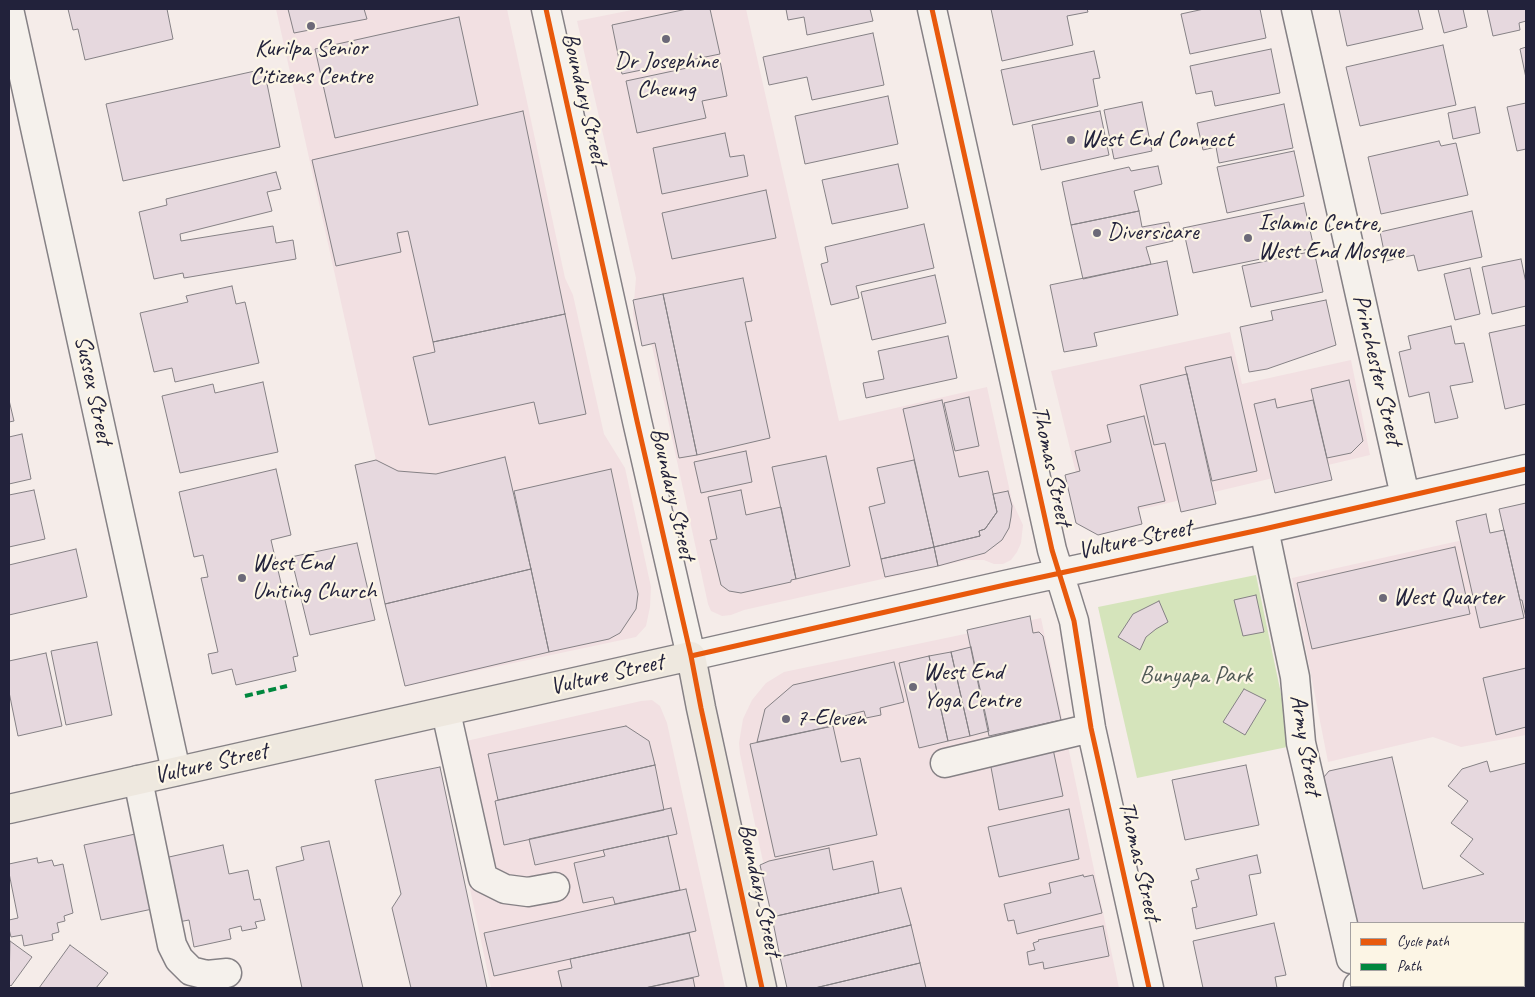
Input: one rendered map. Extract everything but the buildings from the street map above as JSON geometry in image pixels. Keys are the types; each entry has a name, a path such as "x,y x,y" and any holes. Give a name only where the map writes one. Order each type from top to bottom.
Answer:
{"main road":[{"name":"Vulture Street","path":"9,808 691,656"},
{"name":"Boundary Street","path":"691,656 762,988"}],"street":[{"name":"Sussex Street","path":"9,9 176,771"},
{"name":"Boundary Street","path":"546,9 691,656"},
{"name":"Thomas Street","path":"932,9 1052,550 1074,622 1091,728 1149,988"},
{"name":"Princhester Street","path":"1296,9 1405,496"},
{"name":"Vulture Street","path":"691,656 1526,469"},
{"name":"Army Street","path":"1264,529 1295,677 1301,742 1350,955"},
{"path":"446,712 483,878 505,889 528,892 555,887"},
{"path":"945,763 1091,728"},
{"path":"138,780 172,946 178,959 191,971 207,975 227,973"}],"shaded area":[{"path":"276,9 507,9 565,278 573,295 604,434 625,468 651,587 650,607 646,626 636,637 405,686 376,460"},
{"path":"637,9 746,9 839,421 987,387 1012,501 1023,525 1021,543 1011,560 1003,564 994,564 984,560 967,560 744,610 731,615 722,616 711,611 652,346 636,329 633,313 636,278 577,21"},
{"path":"1230,332 1242,384 1351,360 1370,455 1088,522 1051,371"},
{"path":"1526,526 1526,735 1461,747 1433,737 1328,762 1292,578"},
{"path":"1041,618 1119,988 790,988 740,754 739,743 743,719 752,700 766,683 784,672"},
{"path":"652,700 660,706 667,723 725,988 491,988 440,747"}],"green space":[{"name":"Bunyapa Park","path":"1256,575 1292,746 1137,778 1098,607"}],"marked path":[{"path":"245,696 287,686"}],"cycle path":[{"path":"546,9 691,656 762,988"},
{"path":"932,9 1052,550 1074,621 1091,728 1149,988"},
{"path":"691,656 1526,469"}],"place":[{"name":"Kurilpa Senior Citizens Centre","path":"311,26"},
{"name":"Dr Josephine Cheung","path":"666,39"},
{"name":"West End Connect","path":"1071,140"},
{"name":"Diversicare","path":"1097,233"},
{"name":"Islamic Centre, West End Mosque","path":"1248,238"},
{"name":"West End Uniting Church","path":"242,578"},
{"name":"West Quarter","path":"1383,598"},
{"name":"West End Yoga Centre","path":"913,687"},
{"name":"7-Eleven","path":"786,719"}]}
